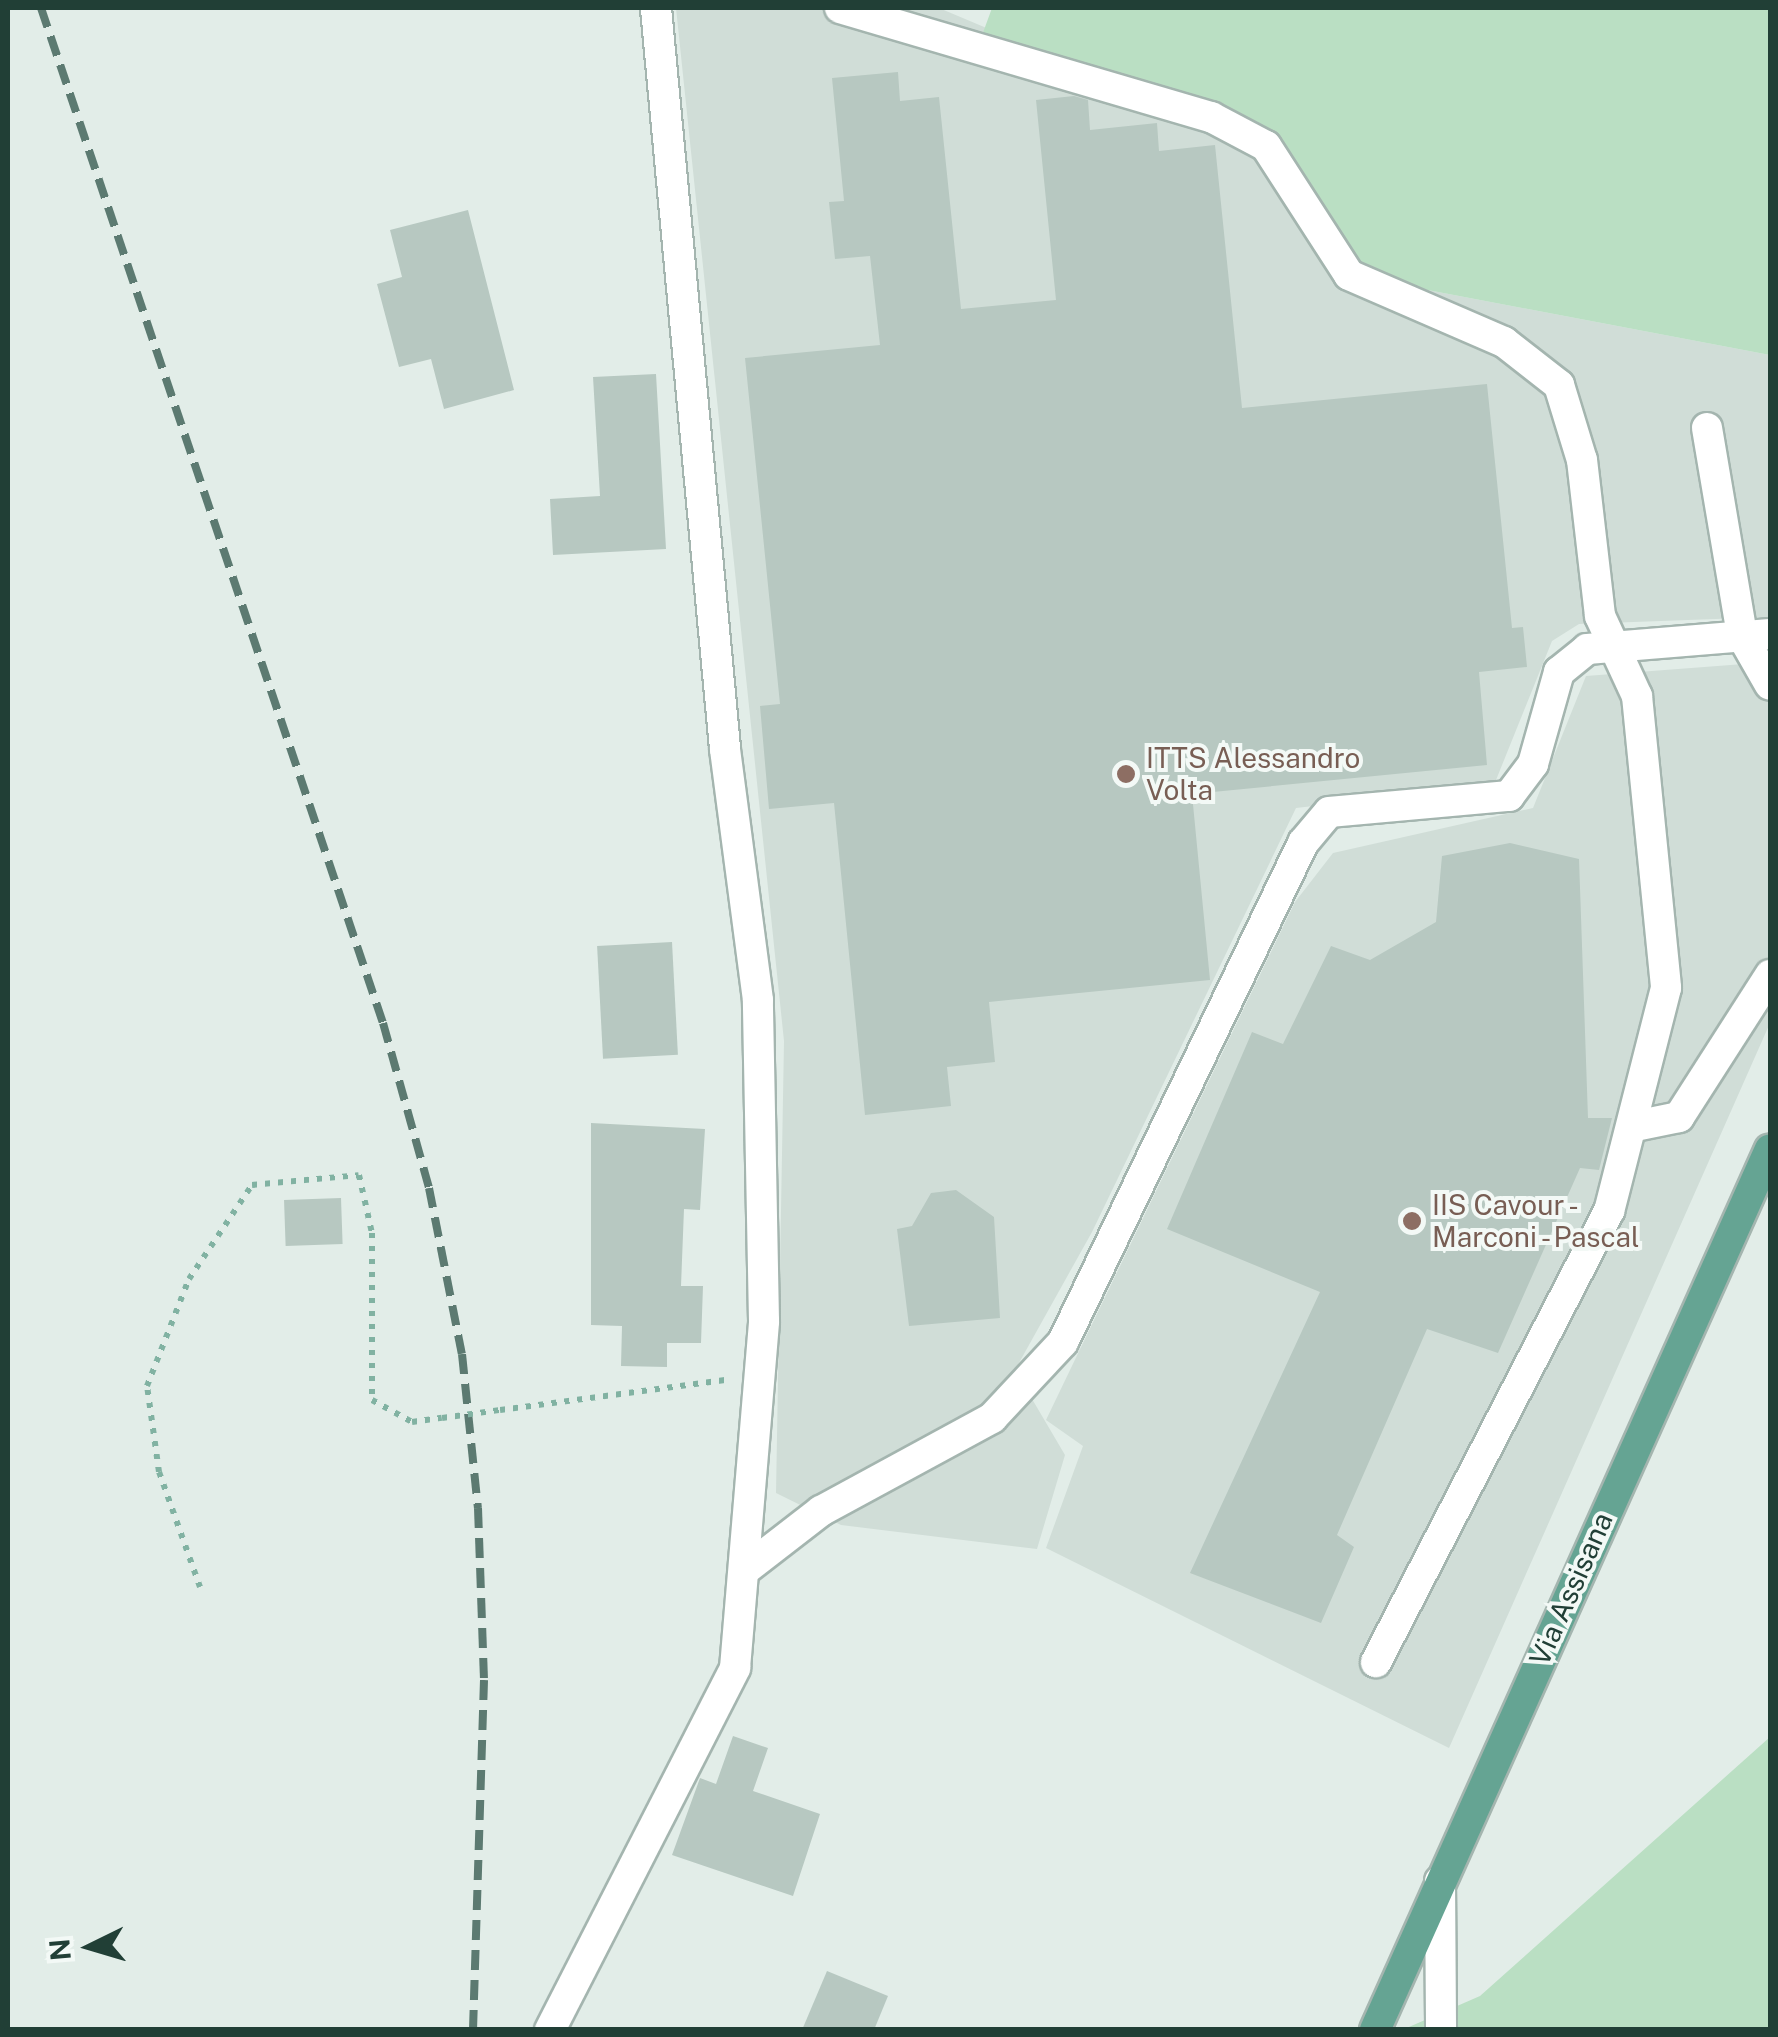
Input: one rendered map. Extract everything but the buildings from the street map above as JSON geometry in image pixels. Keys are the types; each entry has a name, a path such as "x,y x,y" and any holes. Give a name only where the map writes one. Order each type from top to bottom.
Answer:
{"main road":[{"name":"Via Assisana","path":"1374,2030 1770,1149"}],"street":[{"path":"550,2030 734,1668 746,1569 760,1375 758,1000 723,729 656,8"},
{"path":"840,8 1130,91 1252,138 1349,275 1504,342 1559,385 1582,460 1600,616 1619,646 1636,696 1666,988 1635,1126 1609,1211 1376,1662"},
{"path":"1707,428 1770,686"},
{"path":"746,1569 830,1505 992,1418 1063,1342 1303,843 1329,812 1509,796 1532,764 1559,672 1587,649 1756,635"},
{"path":"1635,1126 1678,1118 1770,975"},
{"path":"1440,1878 1441,2030"}],"path":[{"path":"200,1588 160,1472 147,1386 189,1279 252,1185 359,1175 372,1233 372,1400 412,1422 760,1375"}],"shaded area":[{"name":"ITTS Alessandro Volta","path":"676,8 939,8 1266,146 1349,275 1770,355 1770,617 1579,624 1552,641 1494,785 1296,808 1092,1232 1015,1370 1065,1455 1037,1549 841,1525 776,1493 784,1041"},
{"name":"IIS Cavour - Marconi - Pascal","path":"1770,662 1770,1023 1449,1748 1046,1548 1083,1446 1046,1420 1295,902 1333,853 1533,808 1586,676"}],"green space":[{"path":"992,8 1770,8 1770,355 1349,275 1266,146 977,49"},
{"path":"1770,1737 1770,2029 1402,2030 1480,1996"}],"railway":[{"path":"41,8 383,1023 429,1188 462,1354 478,1508 484,1680 473,2030"}],"place":[{"name":"ITTS Alessandro Volta","path":"1126,774"},
{"name":"IIS Cavour - Marconi - Pascal","path":"1412,1221"}]}
